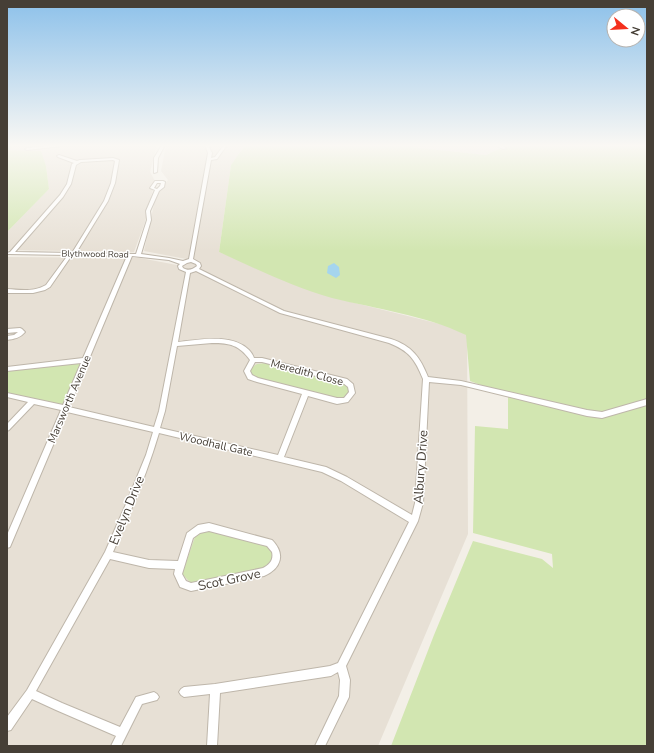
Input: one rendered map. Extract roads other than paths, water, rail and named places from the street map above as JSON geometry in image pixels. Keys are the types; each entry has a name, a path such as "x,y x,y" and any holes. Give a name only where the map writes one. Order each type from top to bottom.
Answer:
{"street":[{"path":"9,253 62,196 70,180"},
{"path":"7,291 37,292 48,286 72,254 106,200 113,180"},
{"path":"191,260 206,180"},
{"path":"138,255 149,220 148,211 157,190"},
{"name":"Blythwood Road","path":"9,253 138,255 169,259 183,263"},
{"name":"Marsworth Avenue","path":"7,544 130,255"},
{"path":"191,260 198,262 199,266 192,270 181,269 180,266 183,263 191,260"},
{"name":"Evelyn Drive","path":"7,726 30,692 108,555 130,504 157,430 192,270"},
{"name":"Albury Drive","path":"192,270 282,312 391,341 406,347 420,361 426,379 419,503 414,521 341,666"},
{"path":"7,330 20,330 22,332 15,337 7,338"},
{"path":"175,344 220,341 234,344 246,350 253,360"},
{"path":"7,369 86,360"},
{"name":"Meredith Close","path":"253,360 262,360 345,381 351,386 352,393 346,400 337,401 250,377 247,371 253,360"},
{"path":"426,379 461,383 587,414 602,415 647,402"},
{"name":"Meredith Close","path":"280,459 306,393"},
{"name":"Woodhall Gate","path":"7,395 323,469 344,479 414,521"},
{"path":"7,428 33,401"},
{"name":"Scot Grove","path":"209,527 269,543 274,547 277,554 276,562 271,569 264,572 191,587 183,584 178,574 180,565 190,536 198,529 209,527"},
{"path":"108,555 149,564 180,565"},
{"path":"184,692 214,689 331,671 341,666 345,680 344,697 320,746"},
{"path":"212,746 214,689"},
{"path":"30,692 59,707 122,733"},
{"path":"116,746 139,700 154,697"}],"water":[{"path":"334,263 339,267 340,275 336,278 327,273 328,266"}]}
